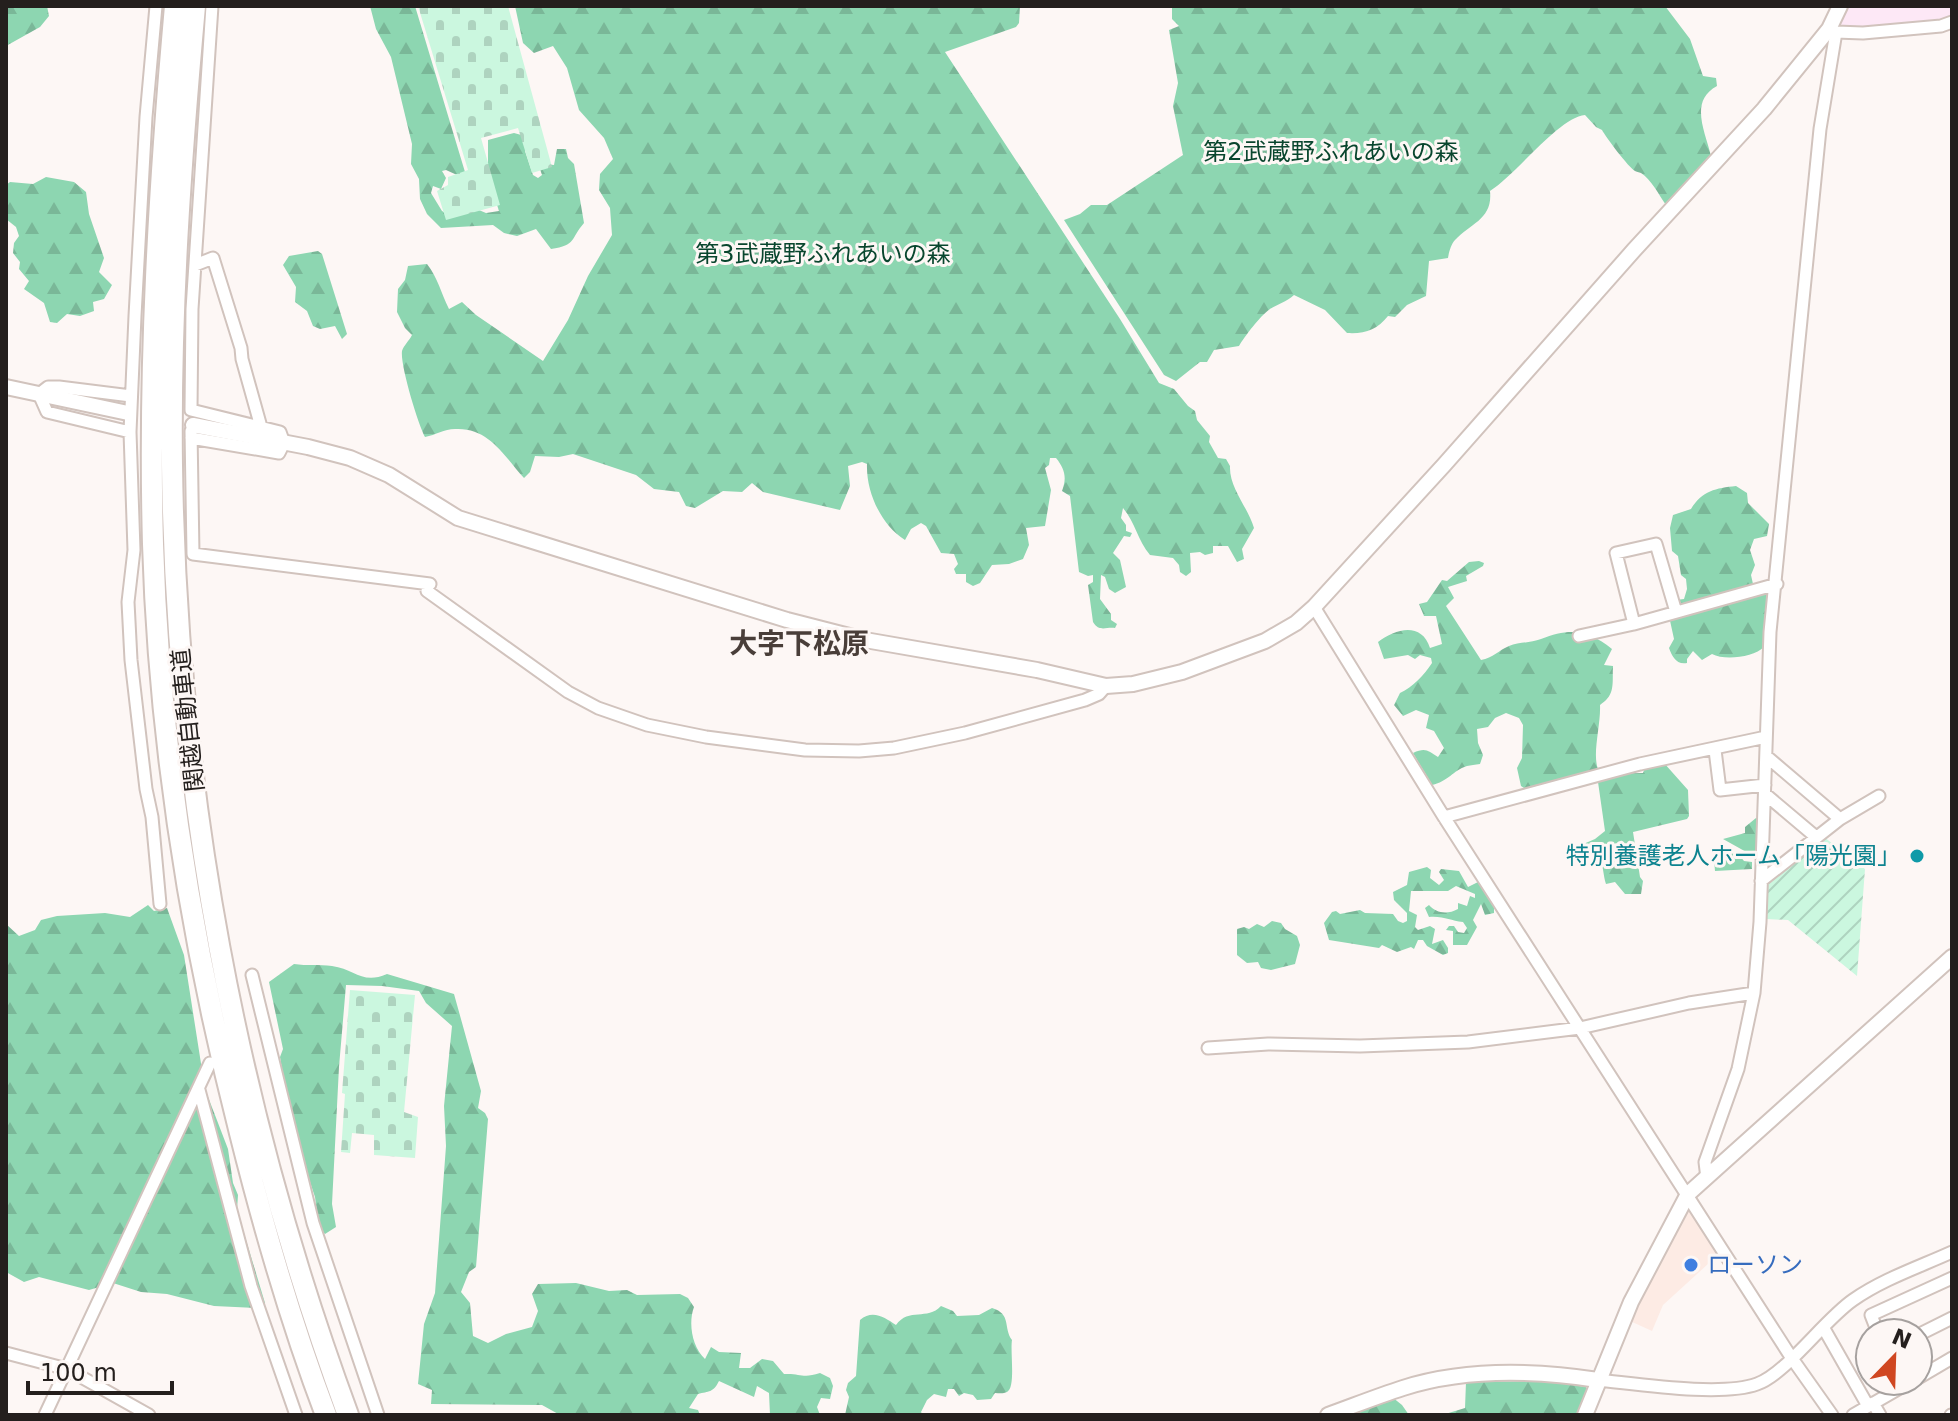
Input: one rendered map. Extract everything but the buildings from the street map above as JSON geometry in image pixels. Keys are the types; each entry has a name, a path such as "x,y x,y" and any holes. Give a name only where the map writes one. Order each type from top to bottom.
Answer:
{"highway":[{"name":"関越自動車道","path":"175,6 160,192 152,353 153,546 167,736 192,915 229,1092 273,1260 326,1415"},
{"name":"関越自動車道","path":"195,6 176,272 172,466 178,627 192,770 220,953 244,1075 306,1299 348,1415"}],"street":[{"path":"156,6 146,117 131,396 134,550 128,602 131,660 160,904"},
{"path":"212,6 195,265 193,554 428,588 568,692 598,708 647,725 769,747 859,751 894,748 965,733 1085,700 1099,694 1106,686"},
{"path":"1707,1178 1705,1162 1733,1083 1754,993 1770,632 1820,129 1833,30 1840,6"},
{"path":"1833,30 1863,33 1941,26 1952,22"},
{"path":"192,425 337,454 377,469 451,514 475,524 787,620 865,640 1037,670 1106,686 1133,684 1182,672 1265,641 1296,623 1314,607 1833,30"},
{"path":"195,265 213,258 261,427"},
{"path":"6,387 128,413"},
{"path":"39,394 48,387 59,387 131,396"},
{"path":"39,394 47,412 130,432"},
{"path":"192,425 261,427 280,432 284,443"},
{"path":"1634,624 1616,553 1656,544 1676,612"},
{"path":"1579,636 1777,584"},
{"path":"1314,607 1444,817 1791,1357 1832,1415"},
{"path":"1444,817 1640,764 1766,737"},
{"path":"1715,750 1720,790 1765,790 1816,837"},
{"path":"1766,756 1840,819"},
{"path":"1761,881 1840,819 1879,796"},
{"path":"1585,1415 1631,1302 1688,1194 1952,957"},
{"path":"252,975 313,1223 378,1415"},
{"path":"1208,1048 1268,1044 1360,1046 1452,1042 1580,1028 1689,1003 1754,993"},
{"path":"45,1415 210,1063"},
{"path":"199,1090 251,1286 296,1415"},
{"path":"1328,1415 1405,1387 1465,1375 1528,1373 1669,1387 1744,1387 1764,1381 1853,1300 1952,1252"},
{"path":"1872,1317 1952,1278"},
{"path":"1934,1327 1952,1318"},
{"path":"1823,1327 1880,1415"},
{"path":"6,1353 67,1369 149,1415"},
{"path":"1934,1369 1952,1358"},
{"path":"1853,1415 1885,1397"}],"shaded area":[{"path":"1846,6 1952,6 1952,15 1940,19 1847,28 1839,26"},
{"path":"1690,1207 1720,1253 1663,1305 1652,1331 1630,1321"}],"green space":[{"path":"6,6 47,6 49,16 40,27 6,46"},
{"path":"370,6 415,6 465,172 457,175 442,171 446,178 441,189 433,186 431,193 442,211 451,216 474,208 486,213 499,211 488,177 488,140 514,133 525,136 528,145 525,151 533,175 538,178 545,164 554,165 557,149 566,149 568,158 574,164 584,223 569,243 551,249 536,229 517,236 504,233 493,225 441,228 427,214 420,199 419,179 411,164 412,144 391,57 376,29"},
{"path":"418,6 508,6 552,167 532,173 518,128 481,138 500,205 446,220 437,191 448,185 448,177 468,170"},
{"name":"第3武蔵野ふれあいの森","path":"515,6 1020,6 1016,27 945,52 1159,383 1174,389 1195,411 1197,420 1210,436 1209,442 1218,458 1226,459 1254,528 1242,549 1244,559 1237,562 1228,546 1213,546 1213,553 1190,553 1191,572 1186,576 1180,572 1173,558 1150,555 1123,508 1121,518 1126,531 1132,533 1130,537 1124,536 1113,553 1120,560 1126,587 1115,593 1101,575 1100,599 1111,614 1111,620 1117,624 1115,628 1100,628 1093,622 1088,585 1093,582 1093,575 1079,572 1070,496 1062,491 1064,474 1056,458 1050,458 1045,468 1051,490 1045,526 1026,528 1029,545 1023,559 992,565 980,583 973,586 966,582 966,574 956,574 954,569 958,564 954,554 941,553 926,526 921,523 911,529 905,540 896,534 877,507 869,486 867,464 862,462 848,466 850,486 840,510 763,492 752,483 742,492 723,491 695,508 686,506 679,492 654,489 636,475 573,454 535,456 530,472 524,478 495,444 477,433 451,429 425,437 402,358 402,351 412,335 397,312 398,289 405,280 408,266 427,264 449,309 462,302 543,361 612,235 610,208 599,190 600,174 613,159 604,138 579,110 567,68 553,46 534,53 523,43"},
{"name":"第2武蔵野ふれあいの森","path":"1172,6 1665,6 1690,39 1703,76 1716,78 1717,86 1708,92 1701,108 1711,156 1682,192 1666,205 1648,179 1628,164 1602,130 1585,115 1575,118 1550,136 1490,191 1488,208 1480,220 1454,242 1448,258 1429,261 1426,296 1407,305 1395,317 1388,316 1370,330 1347,333 1325,310 1294,295 1266,312 1239,346 1214,350 1207,362 1200,362 1176,381 1164,375 1064,220 1080,214 1091,205 1107,205 1183,155 1173,106 1178,83 1169,30 1179,26 1172,19"},
{"path":"46,177 74,182 86,192 89,214 104,258 99,272 112,285 104,299 93,302 94,311 80,316 67,314 57,323 50,322 44,303 24,289 29,281 19,269 20,262 13,253 19,236 16,227 6,219 6,185 10,182 33,184"},
{"path":"318,251 322,254 347,334 342,339 335,326 320,329 313,326 307,311 295,302 296,287 283,265 289,256"},
{"path":"1736,486 1747,493 1748,503 1769,524 1767,536 1754,539 1750,550 1755,565 1751,575 1753,584 1767,593 1769,611 1764,647 1747,655 1724,657 1712,654 1702,660 1693,651 1687,663 1680,663 1669,648 1674,639 1669,616 1676,600 1684,599 1687,589 1678,556 1672,551 1670,528 1673,515 1691,509 1710,492"},
{"path":"1469,562 1484,563 1483,566 1466,576 1467,581 1448,587 1454,598 1446,606 1481,660 1509,646 1560,633 1578,632 1603,642 1612,649 1604,665 1613,666 1613,683 1609,697 1600,705 1596,755 1598,769 1609,774 1643,773 1647,763 1664,763 1688,790 1687,819 1633,832 1643,881 1641,894 1625,894 1615,882 1606,884 1599,857 1582,850 1581,845 1605,831 1598,782 1591,772 1577,774 1538,797 1521,786 1517,768 1522,758 1523,725 1519,718 1506,713 1495,718 1488,727 1477,729 1483,755 1480,764 1462,768 1432,785 1413,753 1424,750 1438,757 1444,748 1434,731 1426,728 1429,715 1416,710 1403,716 1394,705 1400,693 1425,672 1432,663 1431,658 1420,655 1415,659 1408,655 1384,659 1378,642 1393,633 1408,630 1421,634 1430,648 1442,644 1436,616 1424,616 1419,604 1427,602 1442,580 1447,581"},
{"path":"1759,818 1757,858 1723,839 1745,833 1745,827"},
{"path":"1824,837 1865,869 1857,976 1788,920 1766,919 1767,881"},
{"path":"1720,843 1744,861 1752,862 1752,869 1715,871 1714,859"},
{"path":"1427,867 1431,870 1430,878 1439,885 1444,880 1439,872 1441,869 1459,871 1468,887 1478,882 1494,902 1494,913 1485,915 1481,904 1473,920 1477,927 1467,945 1453,945 1453,931 1446,930 1454,926 1458,932 1464,933 1467,928 1463,922 1429,917 1425,908 1429,905 1446,912 1458,909 1458,903 1467,906 1470,896 1475,898 1475,894 1456,886 1448,891 1411,891 1409,911 1417,915 1415,927 1418,930 1430,926 1435,929 1432,944 1443,940 1448,953 1443,955 1423,940 1418,940 1414,949 1411,947 1397,952 1382,945 1379,948 1329,940 1324,923 1336,911 1340,914 1360,910 1393,914 1398,921 1407,921 1407,913 1394,900 1393,892 1407,885 1409,872"},
{"path":"148,905 154,911 167,908 184,955 205,1089 228,1149 238,1195 237,1210 265,1303 256,1308 214,1306 167,1294 141,1292 113,1283 89,1290 39,1277 24,1282 6,1272 6,924 19,936 35,930 41,920 57,916 105,913 130,917"},
{"path":"1272,921 1281,923 1297,936 1300,945 1295,964 1271,970 1261,968 1258,962 1247,963 1237,955 1237,929 1249,929 1257,924 1264,927"},
{"path":"294,964 332,966 371,978 387,974 454,994 481,1091 478,1108 488,1119 476,1267 469,1272 461,1292 470,1303 473,1336 488,1343 532,1327 538,1311 532,1294 538,1284 576,1283 609,1291 627,1290 637,1295 680,1294 688,1298 694,1307 692,1334 705,1359 711,1347 719,1352 741,1353 739,1368 750,1368 762,1359 773,1361 784,1374 805,1376 820,1373 830,1378 833,1386 830,1399 821,1398 817,1407 820,1415 770,1415 769,1393 757,1386 754,1397 719,1381 713,1390 698,1394 689,1408 698,1410 700,1415 560,1415 542,1405 431,1404 432,1390 418,1384 424,1324 435,1293 446,1146 444,1106 452,1026 426,1003 419,991 346,985 332,1204 336,1227 325,1234 319,1228 315,1197 289,1113 280,1057 283,1049 269,982"},
{"path":"350,990 415,995 404,1112 418,1117 415,1158 374,1155 374,1135 352,1133 350,1153 341,1152"},
{"path":"941,1306 957,1316 979,1315 992,1308 1002,1314 1012,1340 1010,1389 1006,1393 995,1393 991,1399 977,1400 973,1395 964,1393 959,1396 954,1389 948,1389 946,1397 934,1394 927,1400 921,1412 923,1415 845,1415 849,1397 846,1390 848,1383 856,1376 860,1320 874,1315 896,1325 907,1317 930,1313"},
{"path":"1545,1381 1586,1387 1588,1391 1579,1415 1442,1415 1465,1408 1466,1382"},
{"path":"1392,1397 1409,1415 1348,1415"}],"place":[{"name":"特別養護老人ホーム「陽光園」","path":"1917,856"},
{"name":"ローソン","path":"1691,1265"}],"district":[{"name":"大字下松原","path":"799,643"}]}
